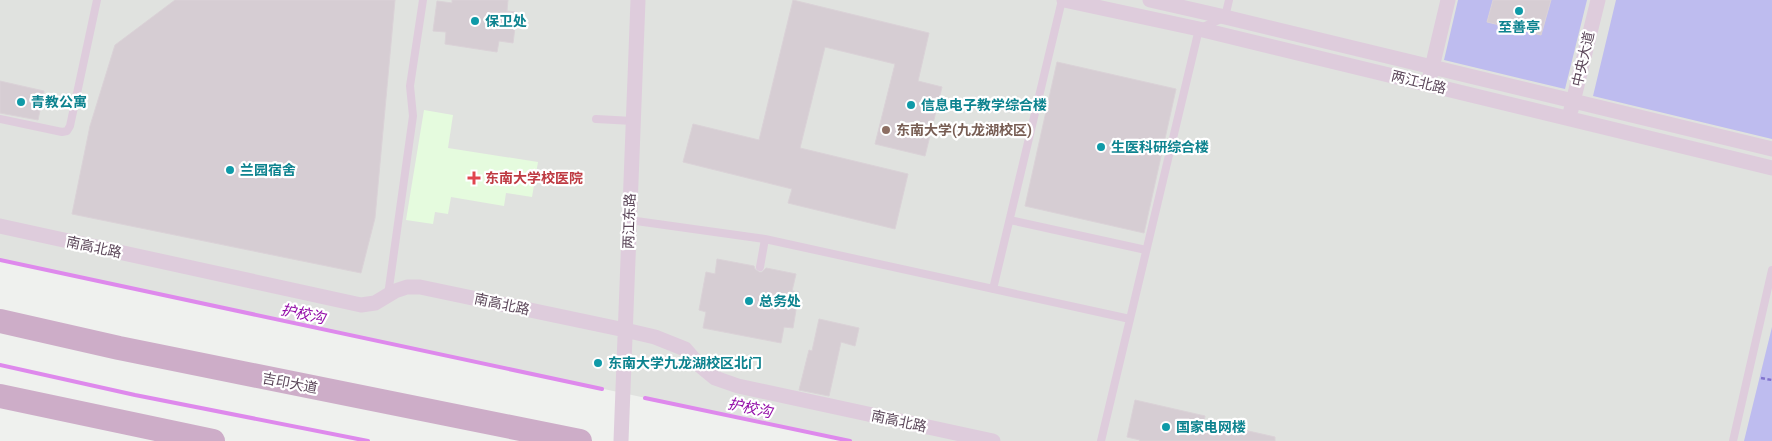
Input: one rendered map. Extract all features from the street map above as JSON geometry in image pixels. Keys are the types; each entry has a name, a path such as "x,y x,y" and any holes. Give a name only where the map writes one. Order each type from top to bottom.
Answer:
{"main road":[{"name":"吉印大道","path":"0,321 128,350 580,441"},
{"path":"0,396 213,441"}],"street":[{"path":"638,0 646,0"},
{"name":"两江东路","path":"621,441 638,0"},
{"name":"两江北路","path":"1063,0 1199,29 1772,168"},
{"name":"两江北路","path":"1150,0 1772,149"},
{"path":"1428,84 1448,0"},
{"name":"中央大道","path":"1569,119 1598,0"},
{"name":"南高北路","path":"0,226 361,305 376,303 395,291 407,287 420,287 625,330 656,337 685,349 698,364 715,378 738,386 993,441"}],"lane":[{"path":"0,119 62,132 67,131 70,126 97,0"},
{"path":"387,297 413,116 410,86 423,0"},
{"path":"993,289 1063,0"},
{"path":"1101,441 1199,29 1225,17 1229,0"},
{"path":"596,119 633,121"},
{"path":"629,220 765,239 1130,319"},
{"path":"1010,220 1146,250"},
{"path":"760,267 765,239"},
{"path":"1733,441 1772,270"}],"path":[{"path":"1761,378 1772,380"}],"shaded area":[{"name":"东南大学(九龙湖校区)","path":"0,0 1772,0 1772,441 847,441 0,260"},
{"path":"1458,0 1587,0 1565,89 1444,60"},
{"path":"1616,0 1772,0 1772,139 1593,96"},
{"name":"东南大学校医院","path":"424,110 453,115 448,148 538,162 532,197 506,193 504,206 451,197 448,214 435,212 433,224 406,220"},
{"path":"1772,327 1772,441 1744,441"}],"building":[{"name":"兰园宿舍","path":"175,0 395,0 375,218 361,273 72,214 90,126 115,45"},
{"name":"保卫处","path":"452,0 508,0 507,11 517,12 513,43 499,41 497,52 445,44 446,32 433,31 437,1 452,3"},
{"name":"信息电子教学综合楼","path":"793,0 929,33 918,81 942,87 925,156 875,144 895,64 825,47 800,148 908,174 895,229 788,203 792,189 683,162 693,124 759,140"},
{"name":"至善亭","path":"1493,0 1551,0 1541,35 1487,22"},
{"name":"生医科研综合楼","path":"1057,62 1176,89 1144,233 1025,206"},
{"name":"青教公寓","path":"0,81 44,91 38,120 0,113"},
{"name":"总务处","path":"717,259 754,266 759,272 766,268 796,274 792,291 799,292 793,328 784,327 781,343 703,328 706,312 699,310 706,272 715,274"},
{"path":"819,319 859,328 855,346 841,342 829,396 799,390 809,350 812,351"},
{"name":"国家电网楼","path":"1135,400 1205,416 1204,421 1275,437 1275,441 1139,441 1127,437"}],"waterway":[{"name":"护校沟","path":"0,260 602,389"},
{"path":"0,365 135,395 368,441"},
{"name":"护校沟","path":"645,398 850,441"}],"place":[{"name":"至善亭","path":"1519,11"},
{"name":"保卫处","path":"475,21"},
{"name":"青教公寓","path":"21,102"},
{"name":"信息电子教学综合楼","path":"911,105"},
{"name":"东南大学(九龙湖校区)","path":"886,130"},
{"name":"生医科研综合楼","path":"1101,147"},
{"name":"兰园宿舍","path":"230,170"},
{"name":"东南大学校医院","path":"474,178"},
{"name":"总务处","path":"749,301"},
{"name":"东南大学九龙湖校区北门","path":"598,363"},
{"name":"国家电网楼","path":"1166,427"}]}
